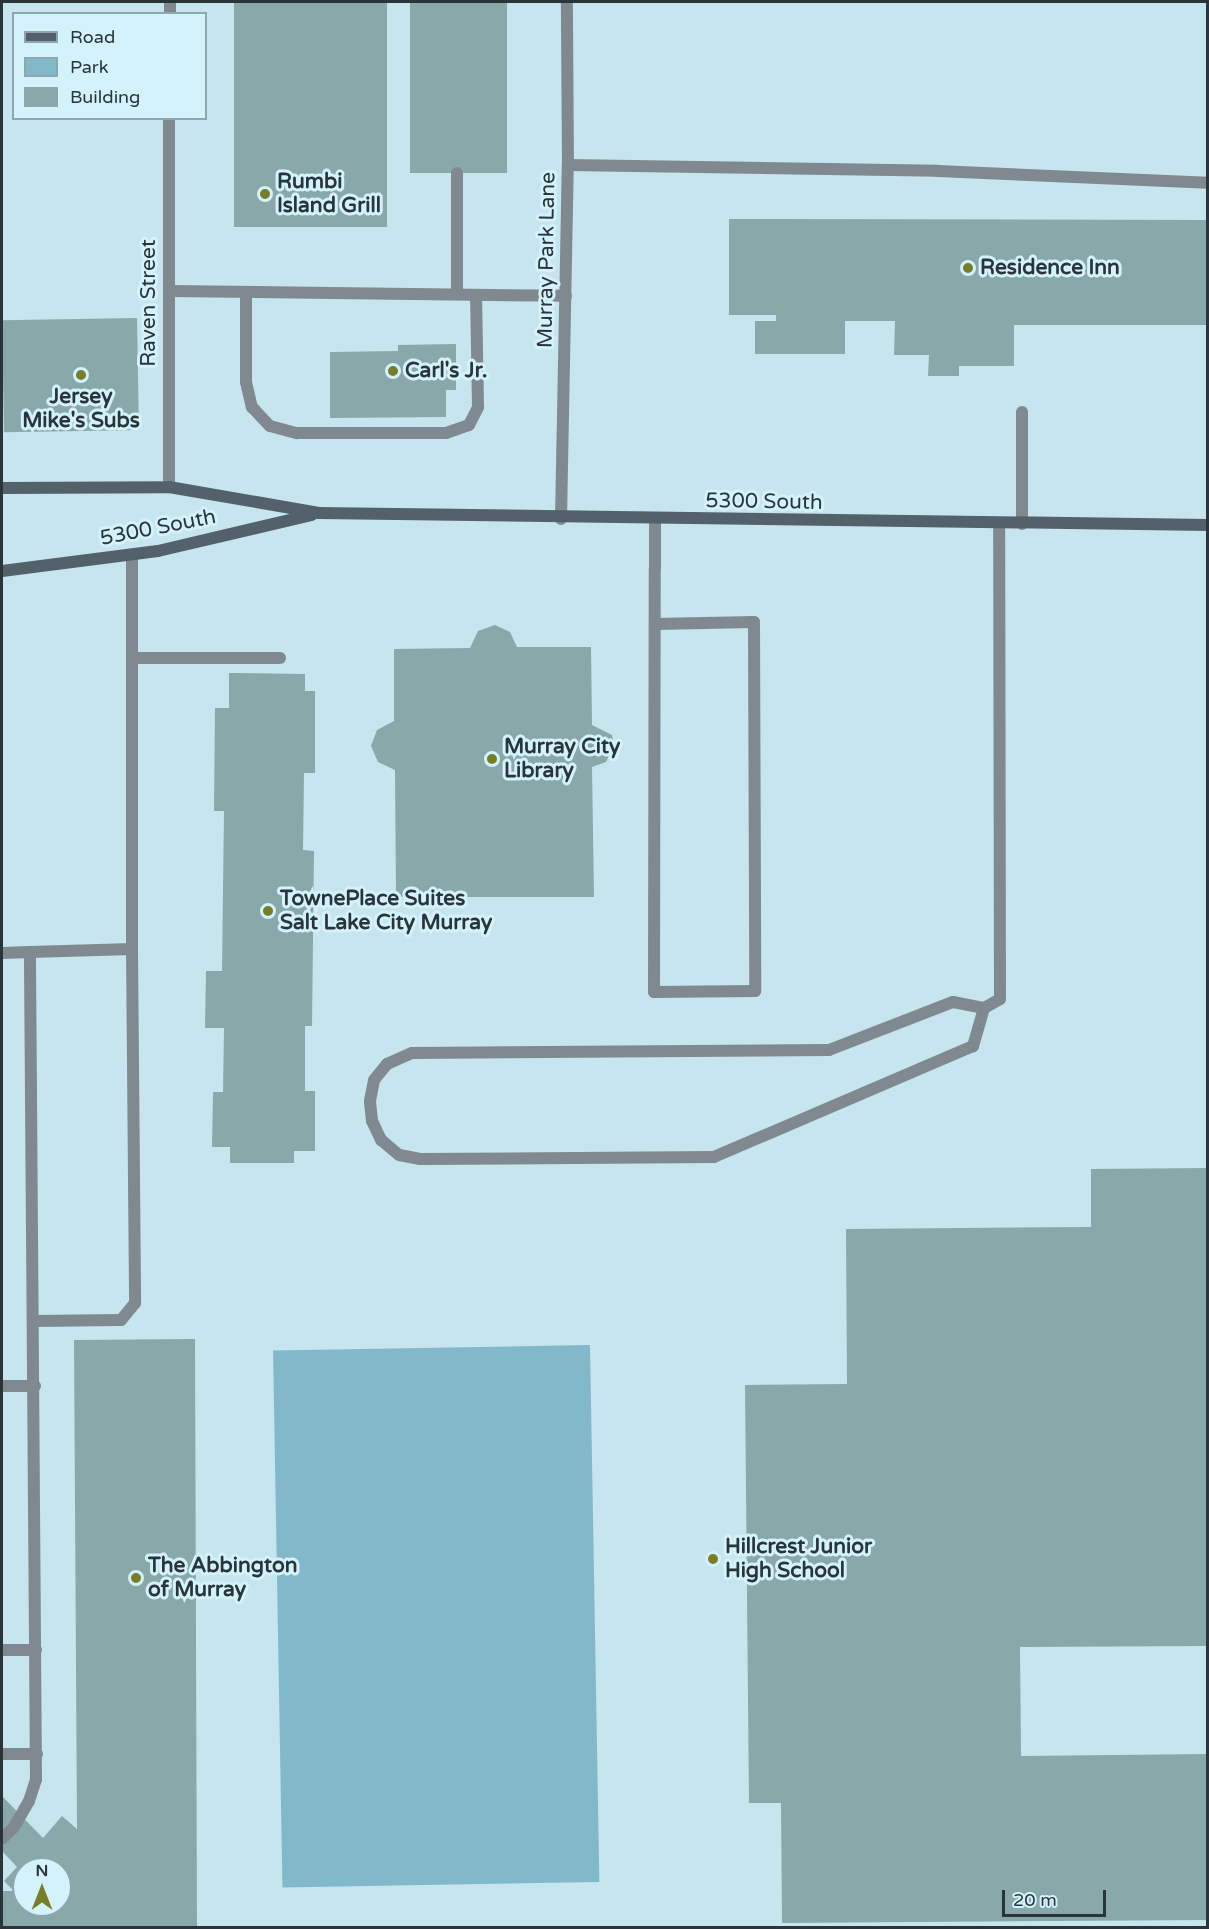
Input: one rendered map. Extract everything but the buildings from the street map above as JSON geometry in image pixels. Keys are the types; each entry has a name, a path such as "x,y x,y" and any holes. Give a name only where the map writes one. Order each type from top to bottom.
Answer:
{"main road":[{"name":"5300 South","path":"2,489 169,487 319,513 561,519 1208,525"},
{"name":"5300 South","path":"2,571 132,555 319,513"}],"street":[{"name":"Murray Park Lane","path":"561,519 568,165 567,2"},
{"name":"Raven Street","path":"169,120 169,487"},
{"path":"568,165 938,171 1208,183"},
{"path":"457,172 457,294"},
{"path":"169,291 566,296"},
{"path":"246,292 246,382 252,407 270,426 297,433 446,433 469,425 478,407 476,295"},
{"path":"1022,412 1022,524"},
{"path":"655,624 754,622 755,991 654,992 655,624 656,520"},
{"path":"984,1008 973,1046 714,1157 420,1159 399,1155 381,1140 372,1121 370,1101 374,1080 387,1064 412,1053 830,1050 953,1002 984,1008 1000,999 999,524"},
{"path":"34,1321 121,1320 135,1303 132,555"},
{"path":"132,658 280,658"},
{"path":"2,953 132,949"},
{"path":"2,1839 29,1801 36,1779 37,1754 30,952"},
{"path":"2,1386 35,1386"},
{"path":"2,1650 36,1650"},
{"path":"2,1754 37,1754"}],"green space":[{"path":"590,1345 599,1882 282,1887 273,1351"}],"place":[{"name":"Rumbi Island Grill","path":"265,194"},
{"name":"Residence Inn","path":"968,268"},
{"name":"Carl's Jr.","path":"393,371"},
{"name":"Jersey Mike's Subs","path":"81,375"},
{"name":"Murray City Library","path":"492,759"},
{"name":"TownePlace Suites Salt Lake City Murray","path":"268,911"},
{"name":"Hillcrest Junior High School","path":"713,1559"},
{"name":"The Abbington of Murray","path":"136,1578"}]}
